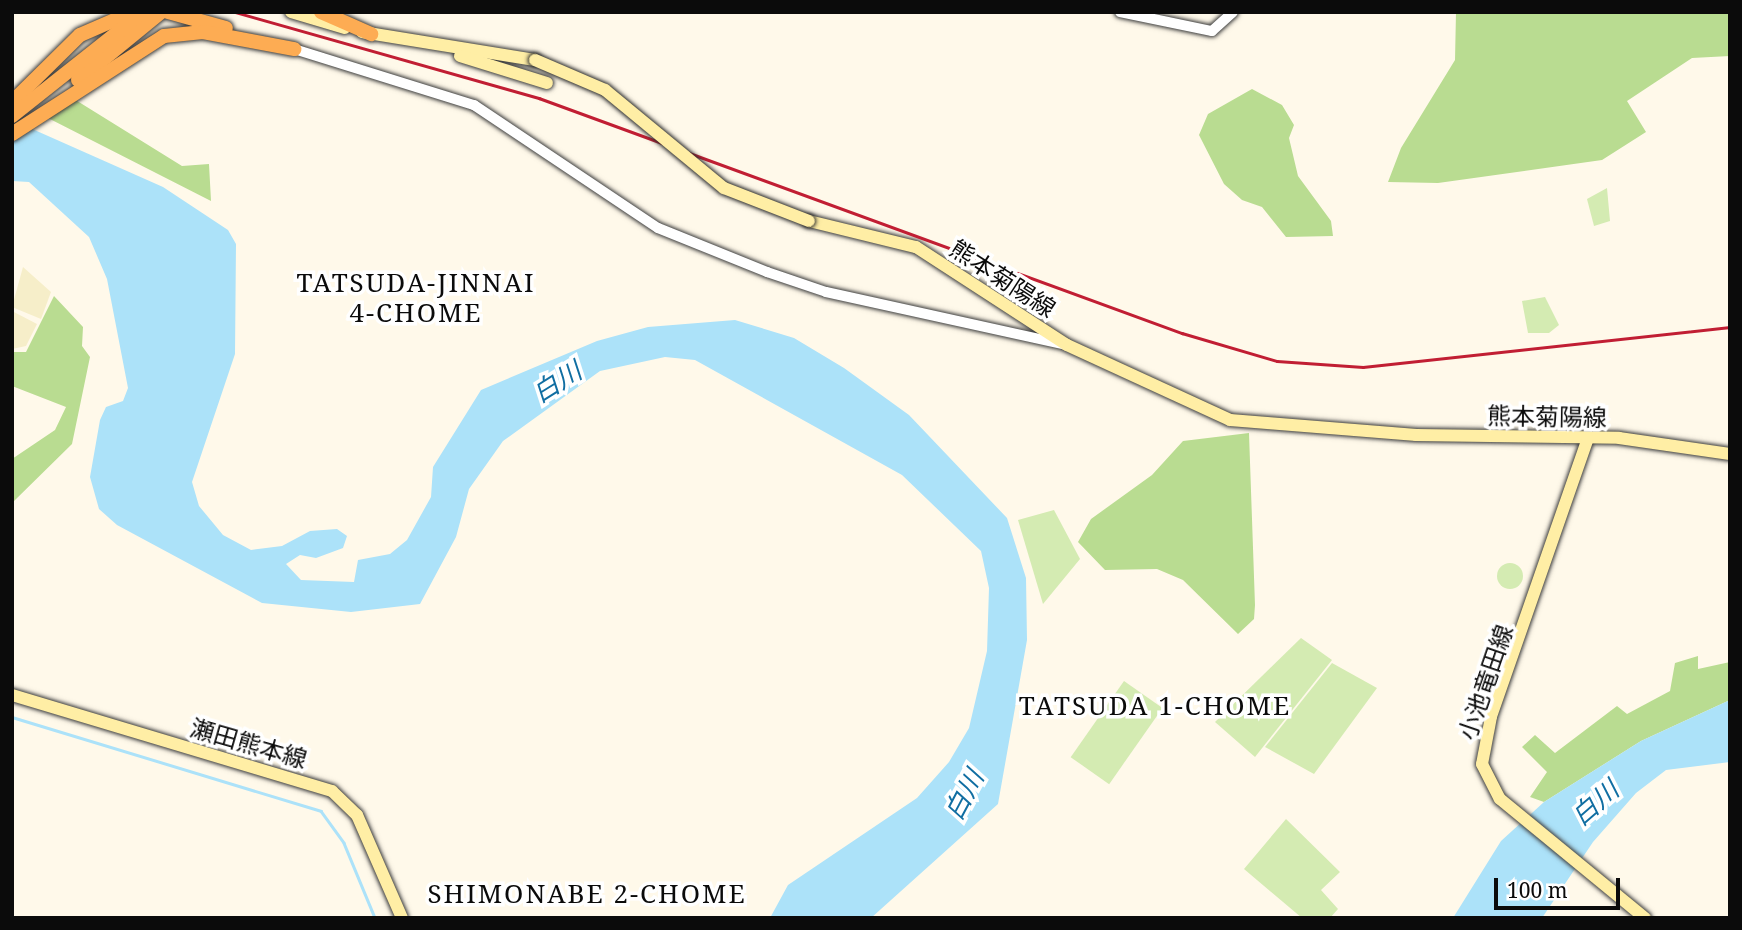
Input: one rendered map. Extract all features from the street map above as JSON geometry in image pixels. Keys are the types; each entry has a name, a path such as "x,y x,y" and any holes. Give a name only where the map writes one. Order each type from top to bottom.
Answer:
{"highway":[{"path":"12,133 69,87 143,12"},
{"path":"12,102 62,50 94,25 132,24 161,12"},
{"path":"168,12 294,49"},
{"path":"321,12 371,34"},
{"path":"12,116 69,87 142,44 179,32 294,49"}],"main road":[{"name":"熊本菊陽線","path":"291,12 371,34 438,48 535,61 605,90 707,176 748,202 808,221 916,247 1067,345 1230,420 1437,436 1588,438 1730,454"},
{"path":"438,48 547,83"},
{"name":"小池竜田線","path":"1588,438 1485,738 1488,783 1516,815 1645,918"},
{"name":"瀬田熊本線","path":"12,695 332,792 357,815 402,918"}],"street":[{"path":"1120,12 1213,31 1233,12"},
{"path":"294,49 474,105 658,228 767,272 826,292 1067,345"}],"shaded area":[{"path":"23,267 51,292 41,319 12,307"},
{"path":"12,311 37,324 26,346 12,349"}],"green space":[{"path":"1456,12 1730,12 1730,56 1692,58 1627,101 1646,132 1602,160 1438,183 1388,182 1401,148 1455,60"},
{"path":"1252,89 1282,105 1294,125 1289,138 1298,176 1331,221 1333,236 1286,237 1262,207 1242,200 1224,184 1199,135 1208,114"},
{"path":"74,99 182,166 209,164 211,201 46,117"},
{"path":"1607,188 1610,221 1594,226 1587,199"},
{"path":"54,296 83,327 82,346 90,357 72,444 12,503 12,459 55,430 66,407 12,386 12,352 26,352"},
{"path":"1545,297 1559,325 1549,333 1528,333 1522,301"},
{"path":"1249,433 1255,605 1254,619 1238,634 1183,580 1157,569 1105,570 1078,542 1091,519 1152,475 1183,441"},
{"path":"1054,510 1080,559 1043,604 1018,520"},
{"path":"1510,563 1519,567 1523,576 1519,585 1510,589 1501,585 1497,576 1501,567"},
{"path":"1301,638 1332,660 1255,757 1215,722"},
{"path":"1698,656 1698,669 1730,662 1730,700 1641,741 1544,802 1530,797 1547,772 1522,747 1535,735 1555,753 1617,706 1627,714 1670,691 1675,663"},
{"path":"1332,663 1377,688 1314,774 1265,747"},
{"path":"1124,681 1163,708 1109,784 1071,757"},
{"path":"1286,819 1340,872 1321,890 1338,909 1330,918 1302,918 1244,869"}],"water":[{"name":"白川","path":"12,120 163,187 228,230 236,244 235,354 192,482 199,506 223,535 251,550 282,546 310,531 337,529 347,536 343,548 316,558 300,555 286,564 301,580 354,582 358,560 390,554 407,540 431,497 433,467 481,390 597,341 648,327 735,320 794,338 844,368 909,415 1007,518 1026,578 1027,640 998,804 871,918 770,918 788,885 917,798 949,762 969,728 987,651 989,588 981,551 902,475 695,360 665,357 600,371 503,441 469,489 456,537 420,604 351,612 262,603 117,525 99,509 90,477 100,420 106,407 123,401 128,388 107,279 89,237 29,182 12,181"},
{"name":"白川","path":"1730,700 1730,762 1666,770 1636,793 1593,842 1542,918 1453,918 1501,841 1544,802 1641,741"}],"waterway":[{"path":"12,717 321,811 344,843 375,918"}],"railway":[{"path":"235,12 539,98 1182,333 1277,361 1363,367 1730,327"}],"district":[{"name":"TATSUDA-JINNAI 4-CHOME","path":"416,298"},
{"name":"TATSUDA 1-CHOME","path":"1155,706"},
{"name":"SHIMONABE 2-CHOME","path":"587,894"}]}
